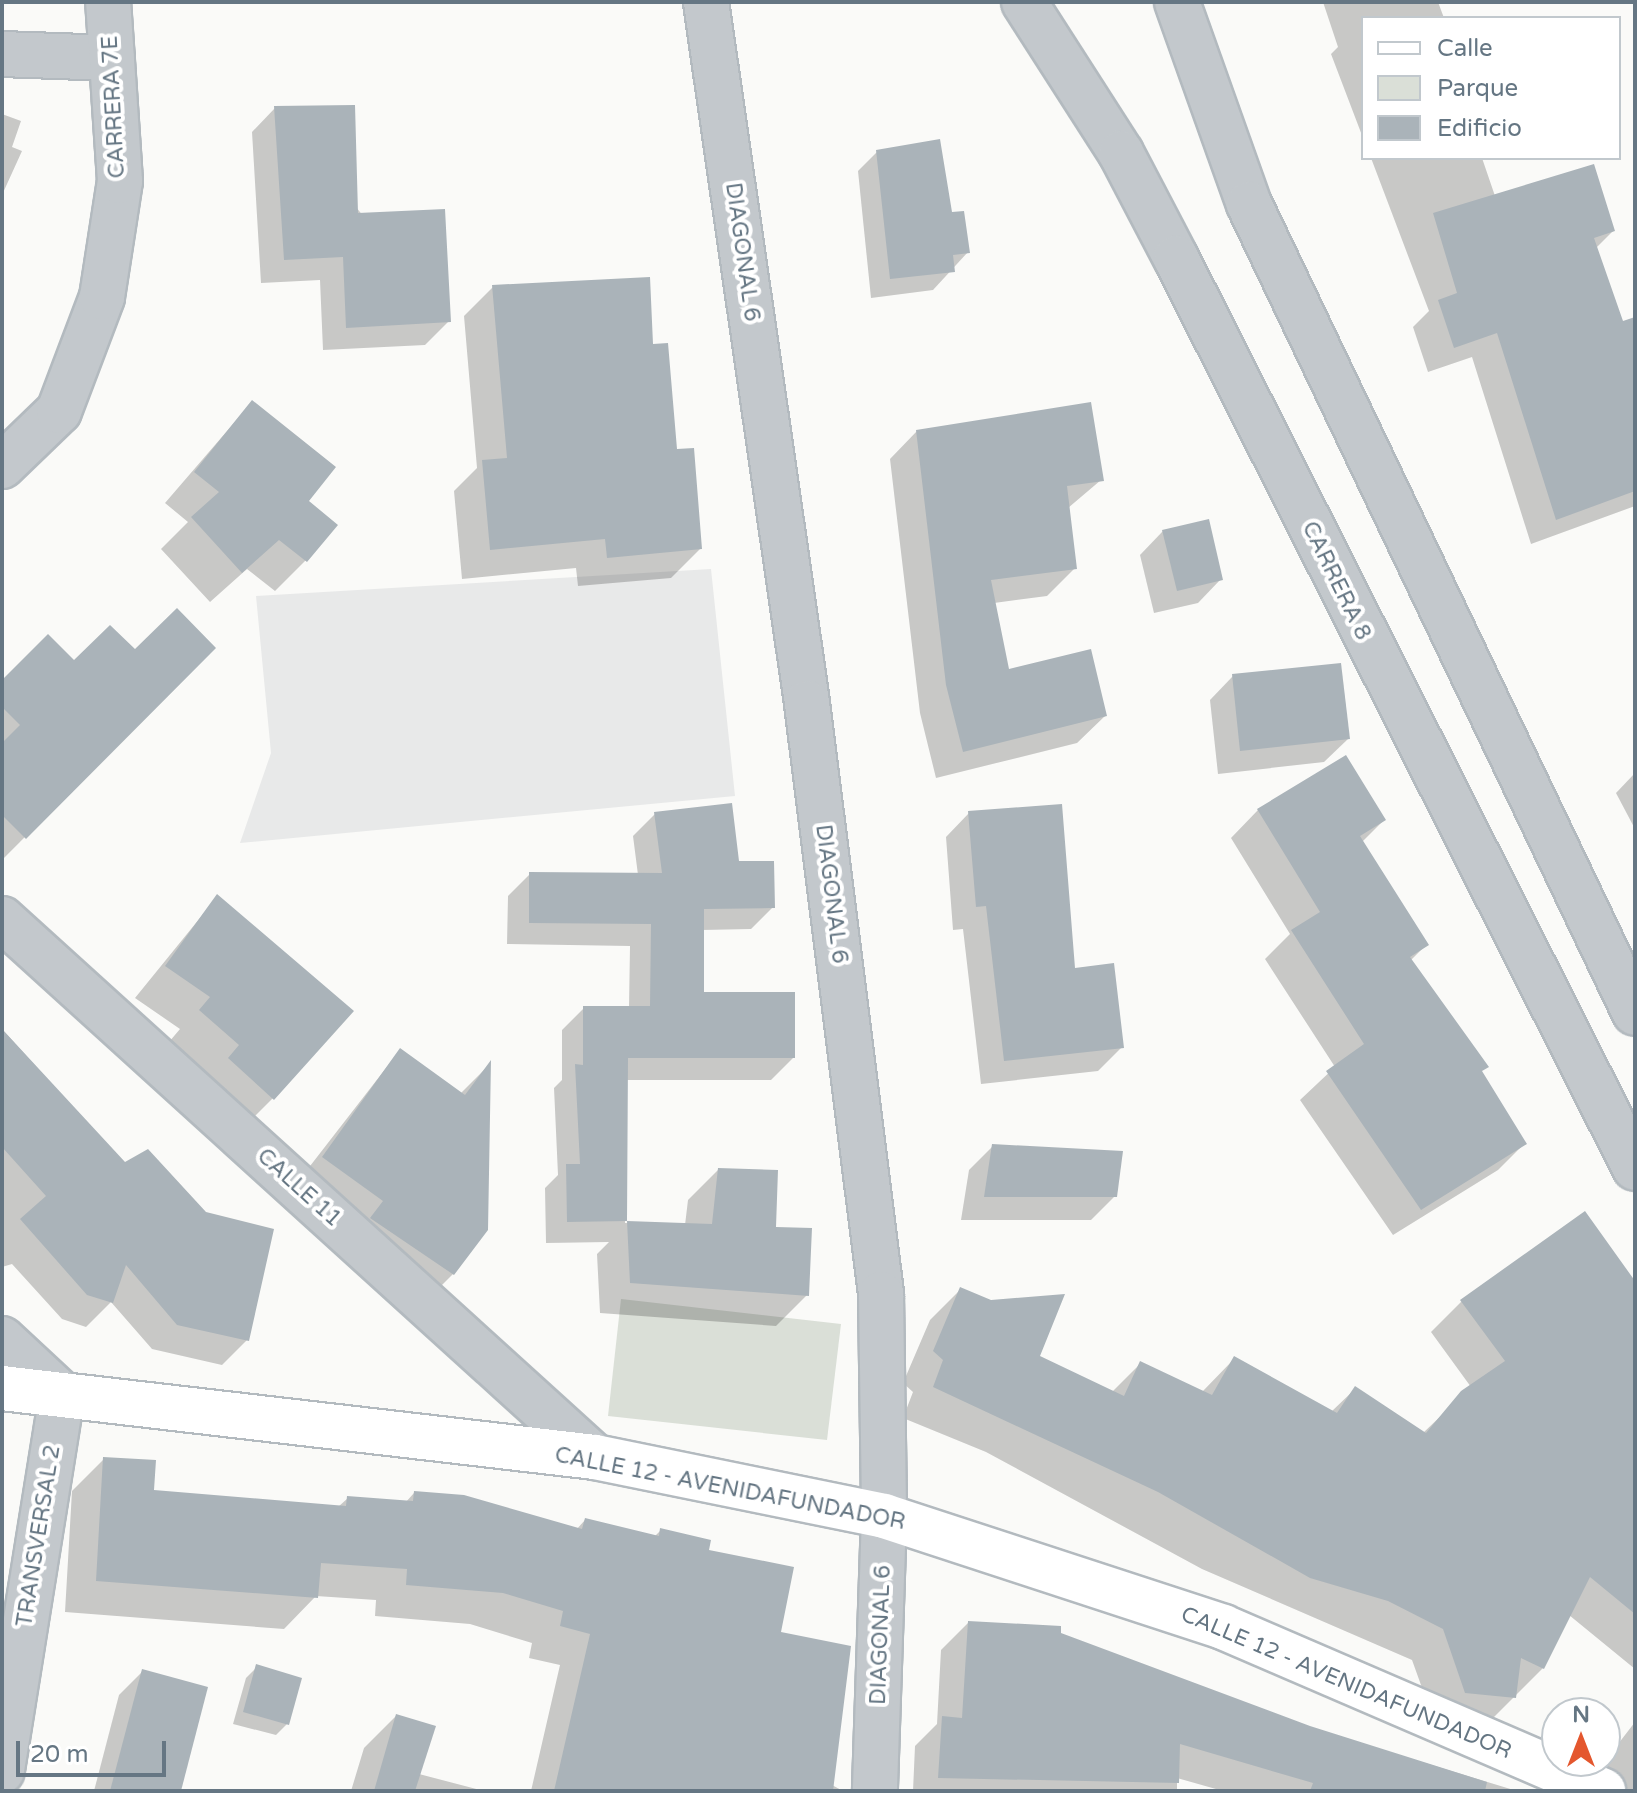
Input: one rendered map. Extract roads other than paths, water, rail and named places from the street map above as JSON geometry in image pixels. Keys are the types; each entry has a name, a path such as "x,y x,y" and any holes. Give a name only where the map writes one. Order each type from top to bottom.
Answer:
{"street":[{"name":"CARRERA 7E","path":"2,466 59,411 102,297 120,181 108,2"},
{"name":"DIAGONAL 6","path":"706,2 807,703 881,1294 884,1516 875,1791"},
{"name":"CARRERA 8","path":"1024,2 1121,153 1169,244 1535,982 1635,1168"},
{"path":"1177,2 1249,204 1635,1013"},
{"path":"2,54 112,58"},
{"name":"CALLE 11","path":"2,919 595,1457"},
{"path":"2,1339 62,1395"},
{"name":"CALLE 12 - AVENIDAFUNDADOR","path":"2,1388 595,1457 884,1516 1223,1627 1603,1791"},
{"name":"TRANSVERSAL 2","path":"2,1771 62,1395"}]}
